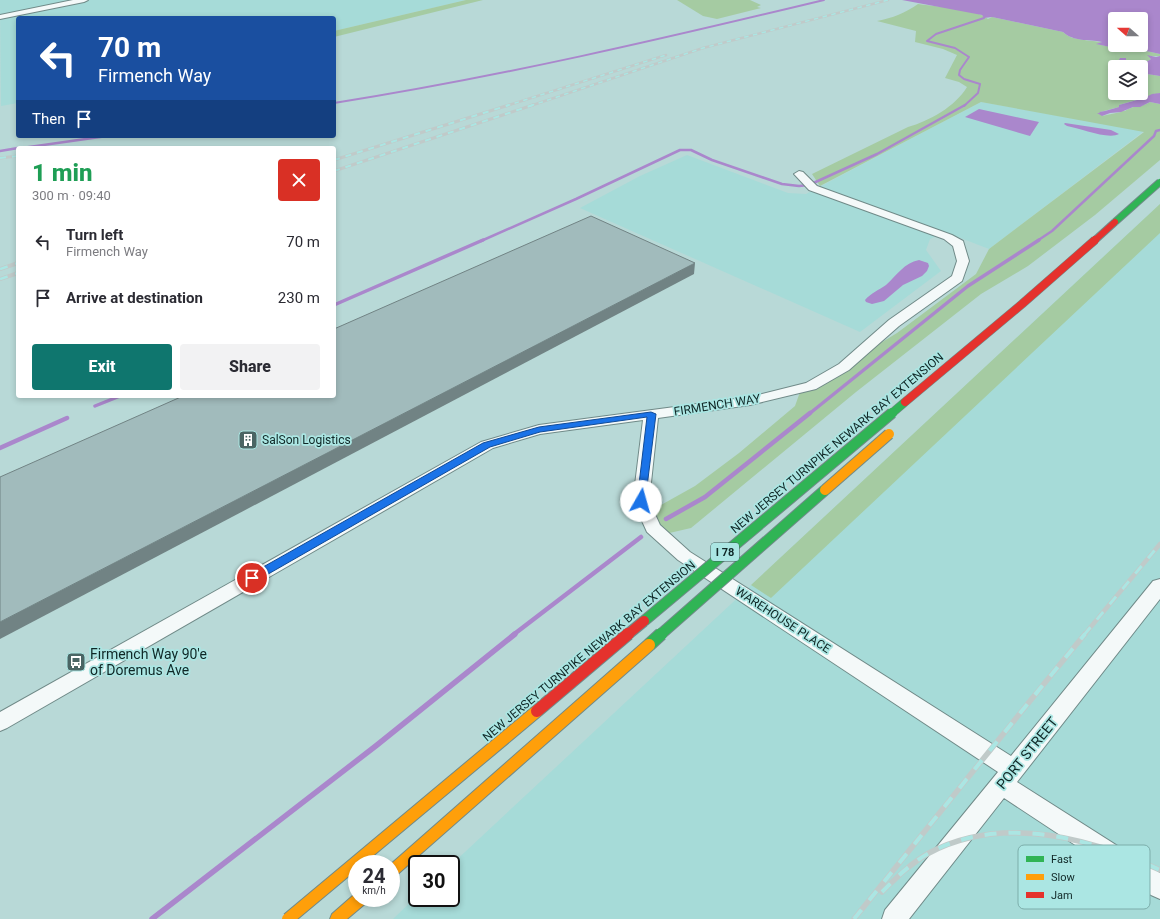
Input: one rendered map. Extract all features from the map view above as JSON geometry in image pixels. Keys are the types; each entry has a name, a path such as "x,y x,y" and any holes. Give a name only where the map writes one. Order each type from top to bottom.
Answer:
{"highway":[{"name":"NEW JERSEY TURNPIKE NEWARK BAY EXTENSION","path":"288,919 1022,304 1160,182"},
{"name":"I 78","path":"400,864 895,429"},
{"path":"337,919 351,907"}],"street":[{"path":"0,17 84,0"},
{"name":"FIRMENCH WAY","path":"0,722 487,445 539,430 750,401 811,386 844,367 894,323 958,278 963,261 959,244 948,238 806,181"},
{"name":"WAREHOUSE PLACE","path":"651,414 641,501 653,528 684,556 1008,777 1102,845"},
{"name":"PORT STREET","path":"894,919 1160,586"},
{"name":"WAREHOUSE PLACE","path":"1150,880 1160,887"}],"shaded area":[{"path":"0,0 466,0 336,31 336,16 16,16 16,103 1,106"},
{"path":"902,0 1160,0 1160,54 1148,51 1148,12 1108,12 1108,47 1096,44 1102,42 1076,39 1063,32 992,17 984,18 982,15"},
{"path":"1147,55 1156,57 1160,56 1160,76 1148,74 1148,61 1151,59"},
{"path":"1120,58 1126,58 1126,60 1119,60"},
{"path":"1160,93 1160,104 1150,102 1140,107 1133,107 1121,112 1110,113 1102,116 1097,113 1137,100 1148,100 1148,96"},
{"path":"981,102 1144,131 989,249 945,232 930,239 926,250 941,271 860,332 580,208 640,176 687,155 788,193 806,194"},
{"path":"979,109 1039,122 1030,136 965,117"},
{"path":"1064,124 1111,130 1119,134 1108,136 1101,135 1067,126"},
{"path":"1160,204 1160,919 393,919 408,905 408,907 460,907 460,857"},
{"path":"919,260 928,263 929,266 927,271 922,276 903,285 884,301 872,304 866,302 865,300 872,293 886,285 901,270 909,264"}],"green space":[{"path":"466,0 483,0 336,37 336,31"},
{"path":"677,0 750,0 761,5 757,7 761,8 717,19 703,16"},
{"path":"918,4 954,8 973,12 988,19 992,17 1063,32 1077,39 1103,43 1097,44 1108,46 1108,52 1148,51 1160,54 1160,56 1150,56 1151,59 1148,61 1148,60 1108,60 1108,100 1136,100 1119,105 1119,107 1100,112 1102,116 1125,111 1150,102 1160,104 1160,160 1095,215 1028,266 981,294 856,392 691,528 665,534 652,510 695,486 739,453 795,406 800,392 897,333 976,274 989,249 1144,132 981,102 820,186 812,174 908,127 933,117 956,101 967,87 959,82 945,78 957,55 943,49 915,42 916,31 877,21 899,15"},
{"path":"1148,74 1160,76 1160,93 1148,97"},
{"path":"1160,204 1160,233 771,598 751,585"}],"building":[{"name":"SalSon Logistics","path":"591,216 695,263 0,622 0,477 178,398 336,398 336,328"}],"waterway":[{"path":"336,103 396,93 519,69 641,43 824,0"},
{"path":"964,106 978,93 980,84 964,79 959,75 960,70 969,57 955,48 927,41 936,34 984,18"},
{"path":"481,241 576,199 680,150 691,150 712,160 782,184 799,186 809,185 877,154 965,105"},
{"path":"1037,241 1052,231 1154,136 1156,131 1160,130"},
{"path":"36,146 93,138"},
{"path":"0,151 16,148"},
{"path":"336,304 483,240"},
{"path":"809,414 968,286 1039,240"},
{"path":"95,406 115,398"},
{"path":"666,519 705,497 810,413"},
{"path":"0,448 67,418"},
{"path":"513,635 641,537"},
{"path":"152,919 377,745 515,634"}],"railway":[{"path":"531,106 703,48 888,0"},
{"path":"506,106 666,55"},
{"path":"336,159 509,105"},
{"path":"336,170 531,106"},
{"path":"0,158 16,156"},
{"path":"0,269 16,264"},
{"path":"0,279 16,274"},
{"path":"1084,635 1160,544"},
{"path":"854,919 1085,634"},
{"path":"882,892 898,876 922,857 957,841 986,835 1016,833 1046,835 1094,845"},
{"path":"1150,866 1160,870"}],"traffic: slow":[{"path":"825,490 889,434"},
{"path":"400,864 649,645"},
{"path":"288,919 537,711"},
{"path":"337,919 351,907"}],"traffic: fast":[{"path":"1115,222 1160,182"},
{"path":"644,621 905,402"},
{"path":"649,645 825,490"}],"traffic: jam":[{"path":"905,402 1022,304 1115,222"},
{"path":"537,711 644,621"}],"place":[{"name":"SalSon Logistics","path":"248,440"},
{"name":"Firmench Way 90'e of Doremus Ave","path":"76,662"}],"route":[{"path":"252,578 487,445 539,430 651,414 641,501"}]}
